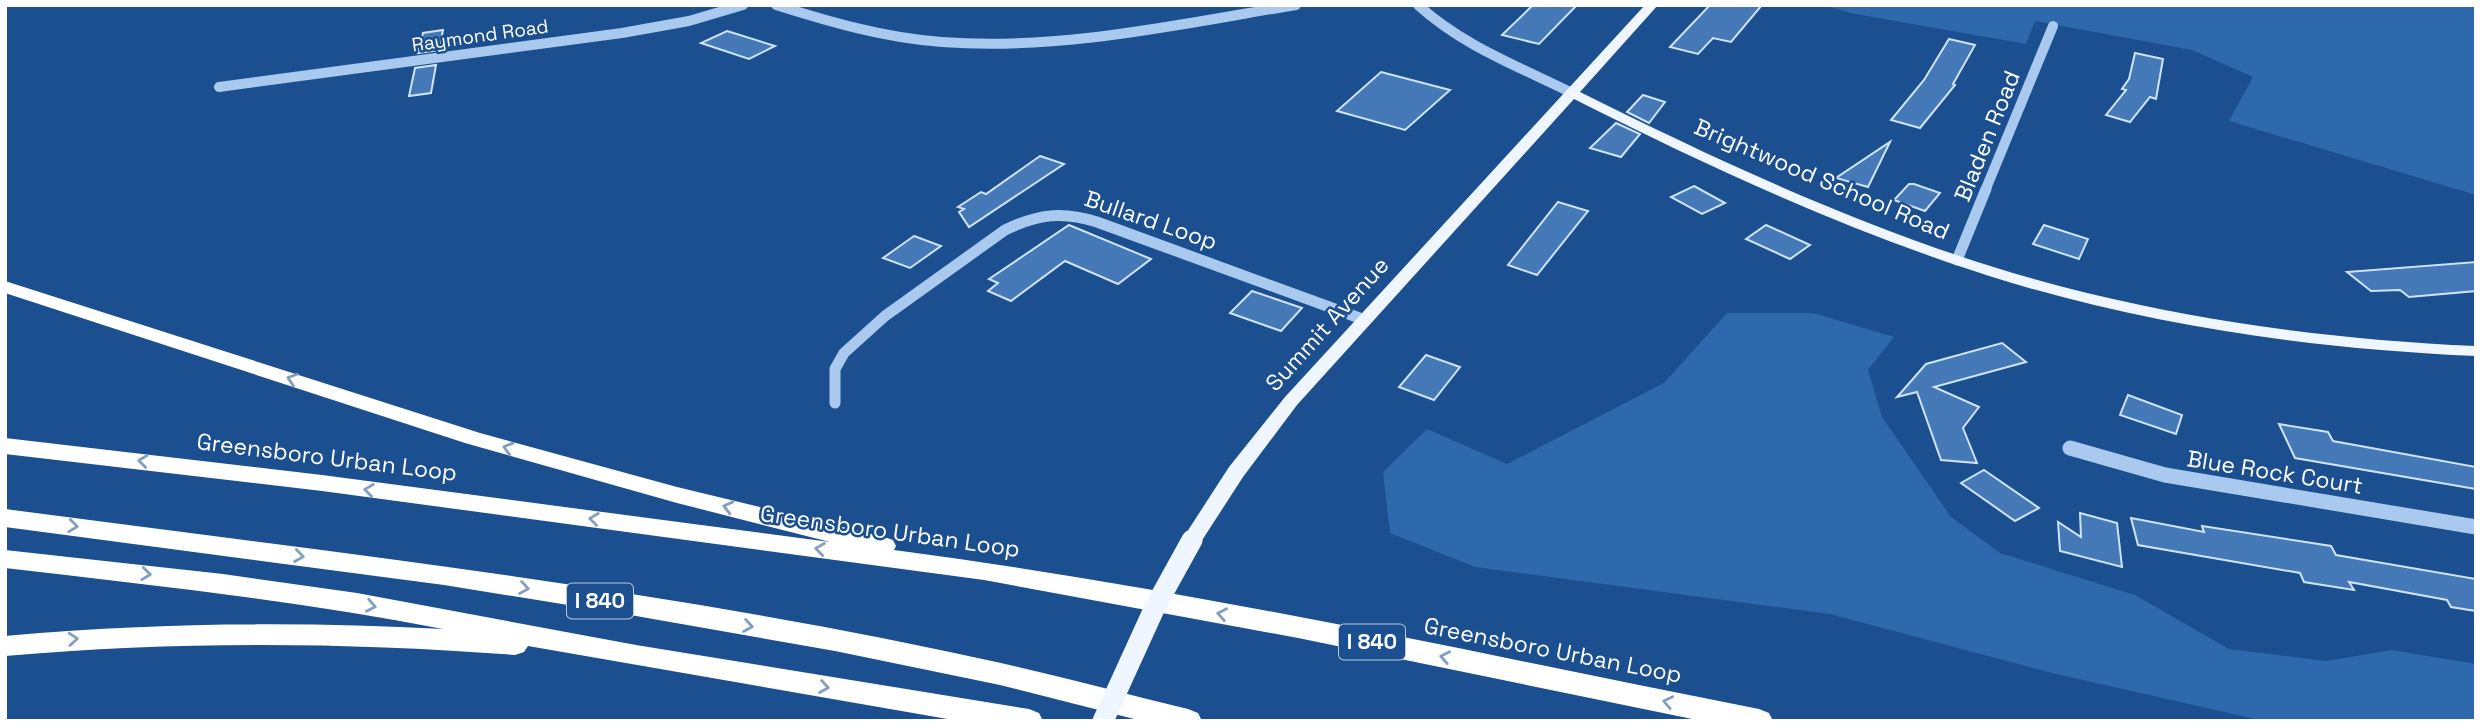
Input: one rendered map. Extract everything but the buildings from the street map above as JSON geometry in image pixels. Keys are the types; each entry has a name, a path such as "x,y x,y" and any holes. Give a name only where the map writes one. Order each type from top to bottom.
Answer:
{"highway":[{"path":"5,281 59,304"},
{"path":"5,287 473,438 568,466 984,571"},
{"name":"Greensboro Urban Loop","path":"5,446 322,483 984,571 1311,630 1759,721"},
{"name":"I 840","path":"5,518 418,572 690,615 1000,674 1188,721"},
{"path":"5,559 223,583 356,603 636,656 1029,721"},
{"path":"5,646 144,635 341,634 436,638 636,656"}],"main road":[{"name":"Summit Avenue","path":"1103,721 1149,618 1192,540 1262,436 1652,5"},
{"name":"Brightwood School Road","path":"1572,93 1808,203 1957,260 2101,301 2203,322 2400,348 2476,351"}],"street":[{"name":"Raymond Road","path":"219,88 633,32 688,21 743,5"},
{"path":"776,5 893,35 976,43 1071,38 1296,5"},
{"path":"1418,5 1436,22 1471,44 1572,93"},
{"name":"Bladen Road","path":"1957,260 2053,26"},
{"name":"Bullard Loop","path":"835,403 836,364 846,349 878,322 1005,230 1026,219 1054,212 1073,214 1097,222 1365,320"},
{"name":"Blue Rock Court","path":"2070,448 2165,475 2476,527"}],"shaded area":[{"path":"1824,5 2476,5 2476,195 2229,121 2253,77 2192,50 2035,21 2026,44 1850,13"},
{"path":"1727,313 1813,313 1894,337 1868,370 1882,417 1951,517 2000,553 2135,595 2229,649 2326,661 2391,650 2476,664 2476,721 2264,721 2052,673 1830,614 1475,567 1390,533 1383,472 1427,429 1507,464 1664,383"}]}
